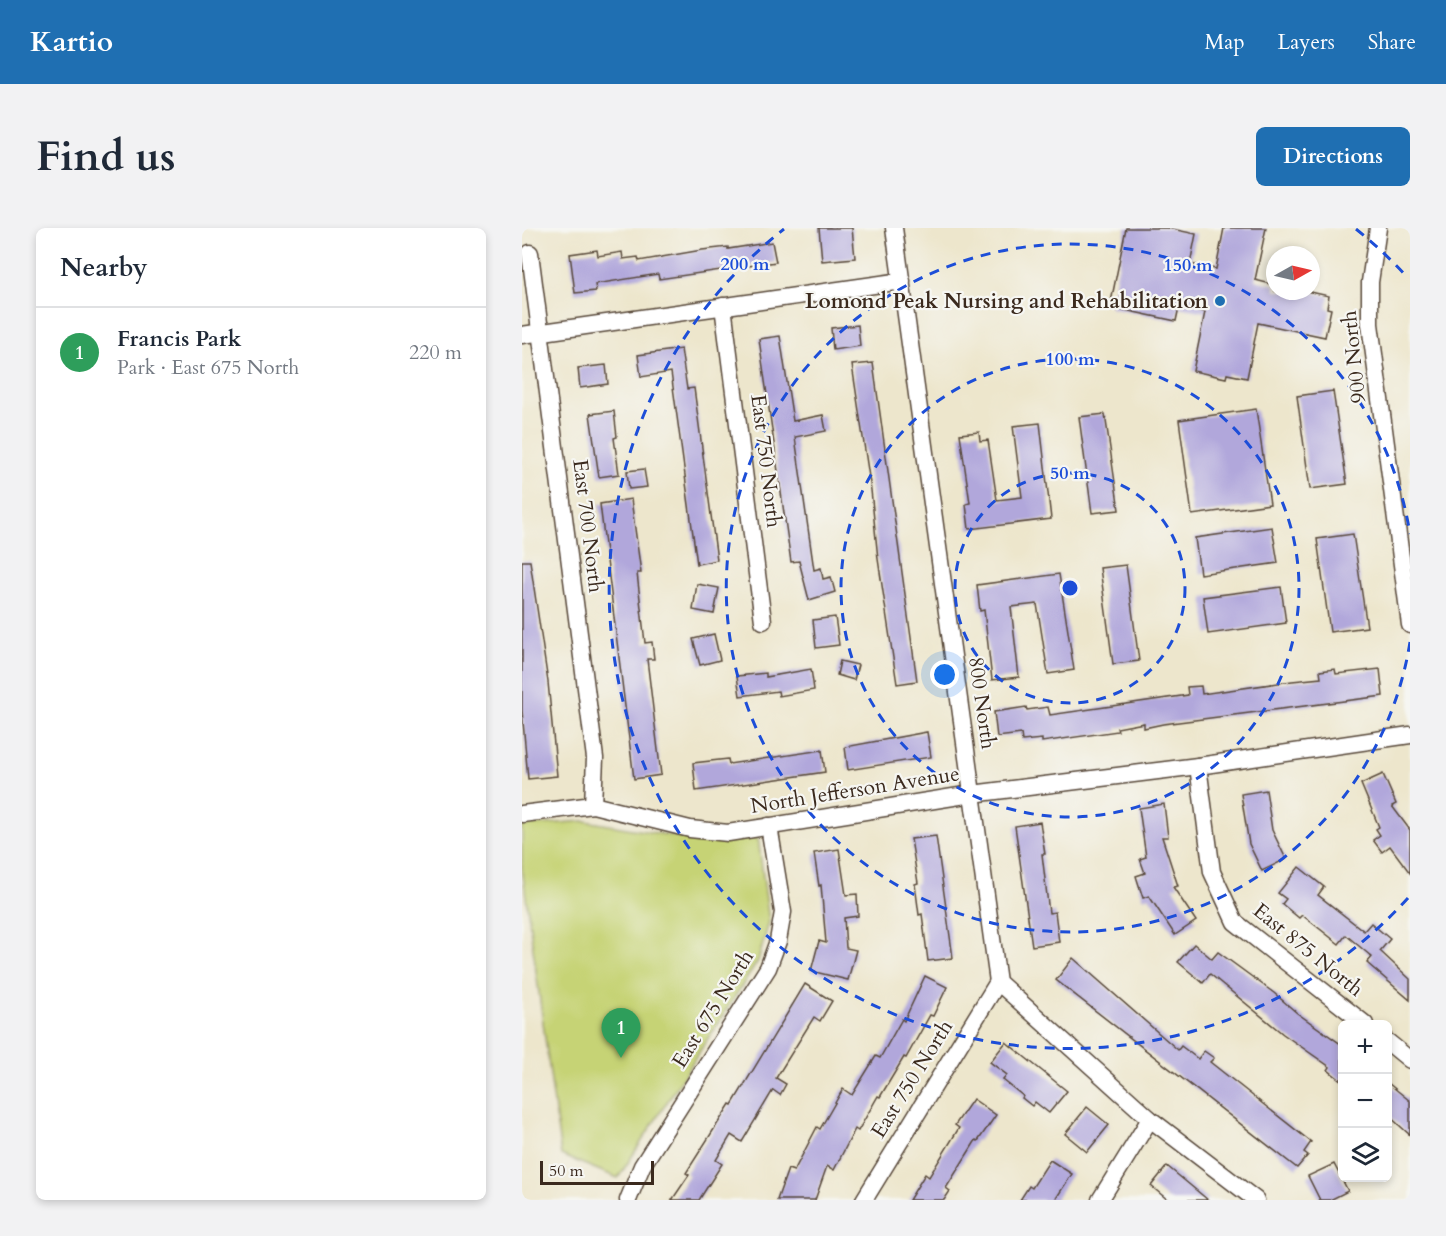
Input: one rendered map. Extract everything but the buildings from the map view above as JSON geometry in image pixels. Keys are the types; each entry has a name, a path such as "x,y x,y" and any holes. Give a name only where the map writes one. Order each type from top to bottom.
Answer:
{"street":[{"name":"800 North","path":"894,228 998,982"},
{"name":"900 North","path":"1378,228 1370,282 1370,324 1403,506 1410,625"},
{"name":"East 700 North","path":"530,253 595,758 593,805"},
{"path":"522,335 902,281"},
{"name":"East 750 North","path":"723,306 763,621"},
{"name":"North Jefferson Avenue","path":"522,814 593,805 690,830 728,833 972,795 1198,766 1410,735"},
{"name":"East 875 North","path":"1198,766 1212,872 1235,922 1360,1020"},
{"name":"East 675 North","path":"628,1200 642,1166 768,968 778,941 783,912 769,826"},
{"path":"998,982 1150,1119 1256,1200"},
{"name":"East 750 North","path":"864,1200 998,982"},
{"path":"1392,1045 1410,1060"},
{"path":"1100,1200 1150,1119"}],"green space":[{"path":"585,821 698,840 758,838 769,922 758,961 618,1178 561,1155 522,868 522,826"}],"place":[{"name":"Lomond Peak Nursing and Rehabilitation","path":"1220,301"},
{"name":"Francis Park","path":"621,1058"}]}
